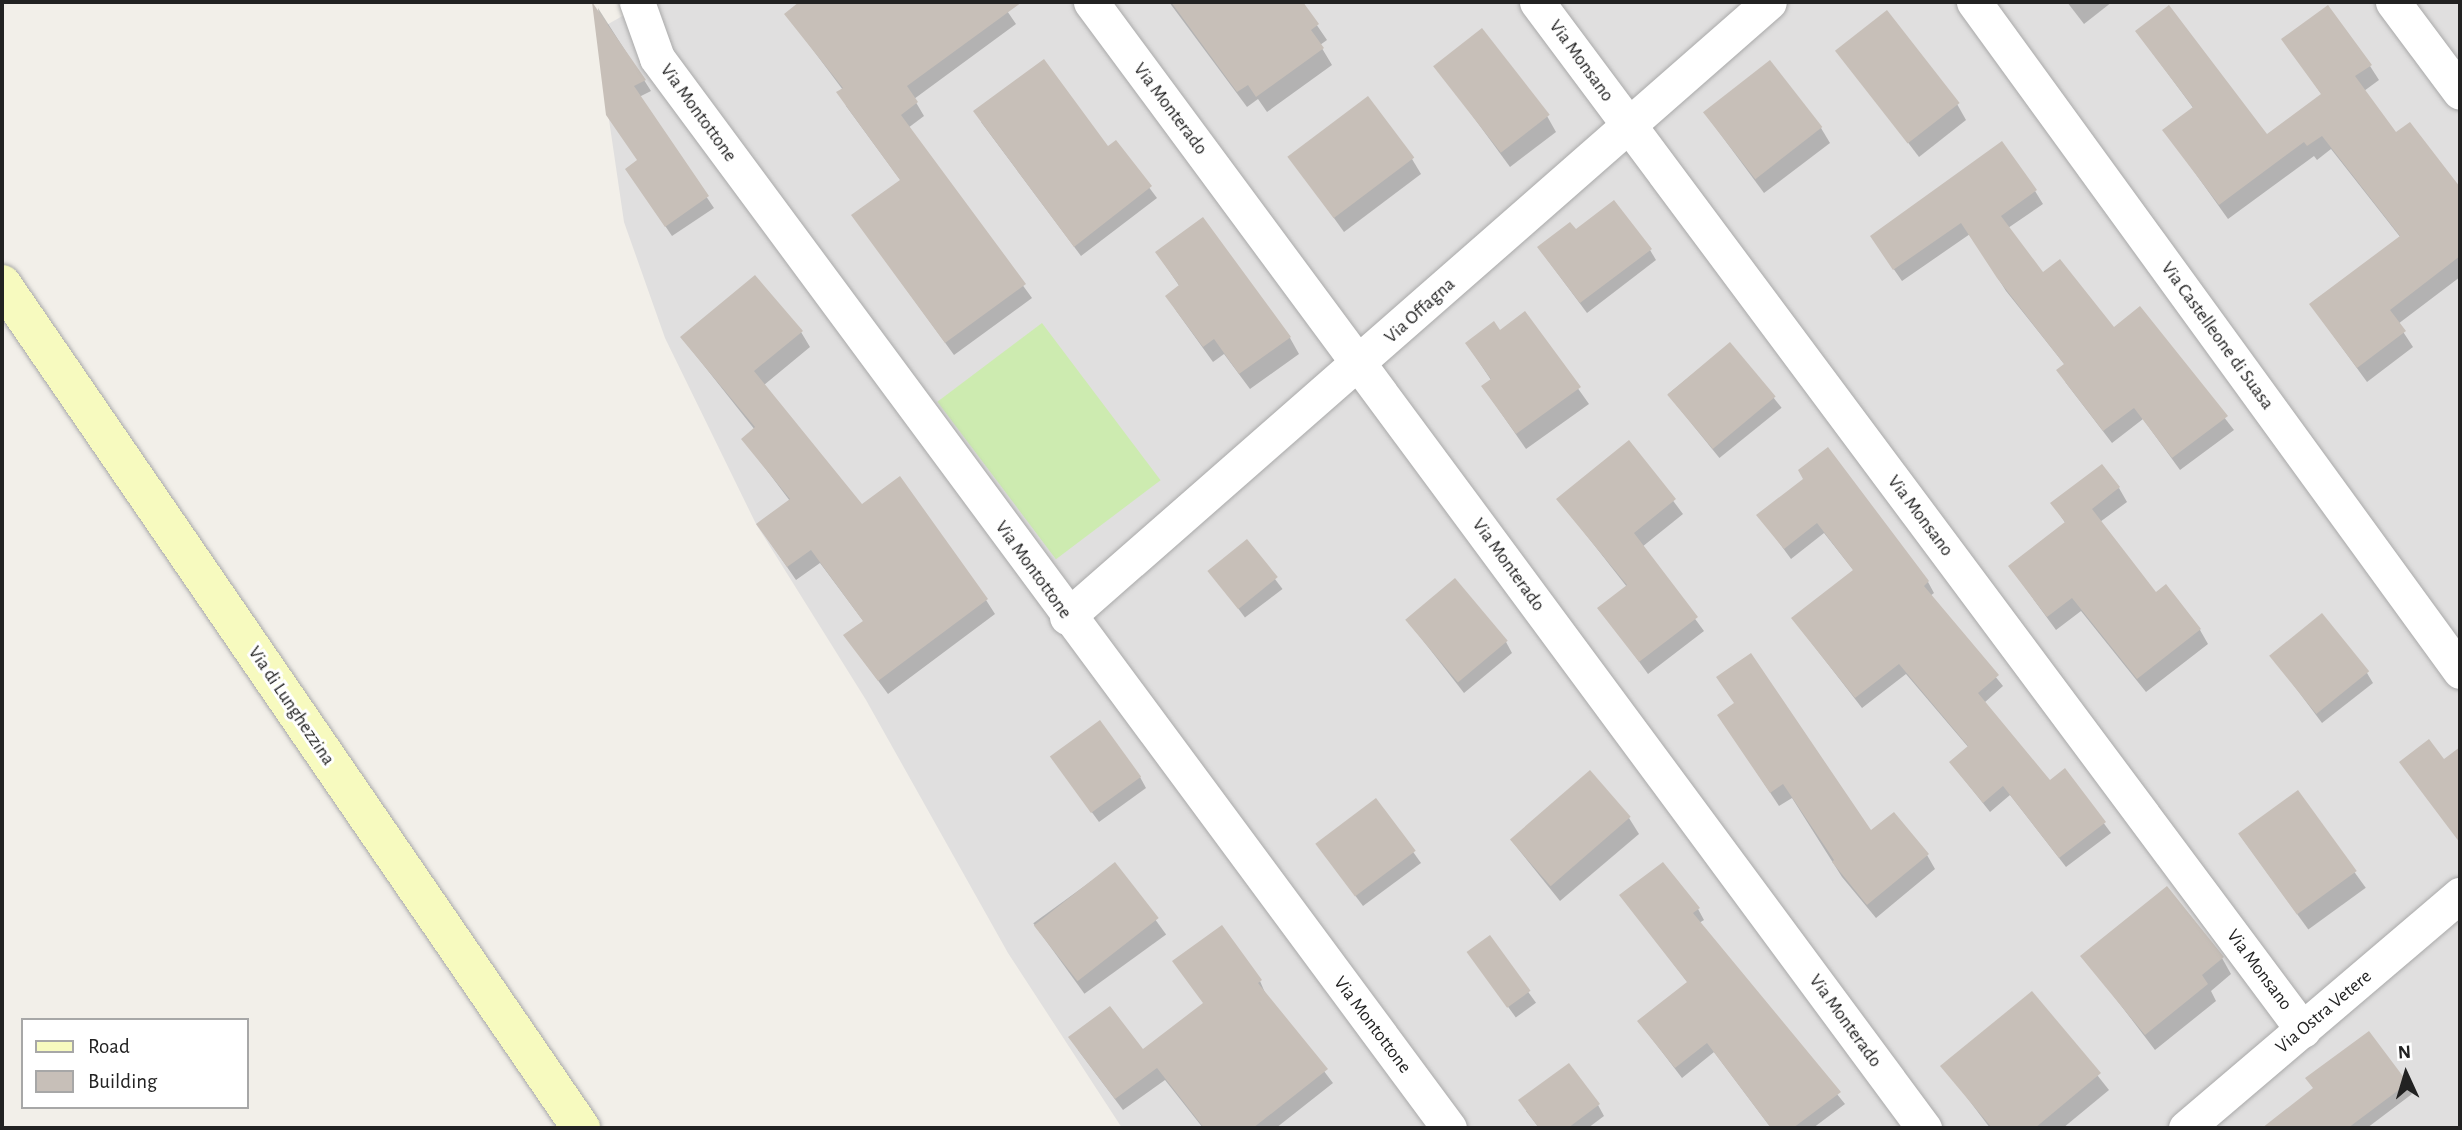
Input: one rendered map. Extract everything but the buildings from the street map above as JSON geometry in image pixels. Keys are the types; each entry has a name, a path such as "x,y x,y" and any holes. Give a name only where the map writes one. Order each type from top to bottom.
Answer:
{"street":[{"name":"Via Montottone","path":"637,2 657,58 1067,617 1449,1128"},
{"name":"Via Monterado","path":"1091,2 1924,1128"},
{"name":"Via Monsano","path":"1537,2 2303,1030"},
{"name":"Via Offagna","path":"1067,617 1360,364 1769,2"},
{"name":"Via Castelleone di Suasa","path":"1973,2 2460,671"},
{"path":"2393,2 2460,92"},
{"name":"Via di Lunghezzina","path":"2,284 581,1128"},
{"name":"Via Ostra Vetere","path":"2186,1128 2460,895"}],"shaded area":[{"path":"647,2 2460,2 2460,1128 1122,1128 1008,953 866,700 756,524 665,338 624,222 596,31"}],"green space":[{"path":"1042,323 1161,480 1056,559 937,402"}]}
